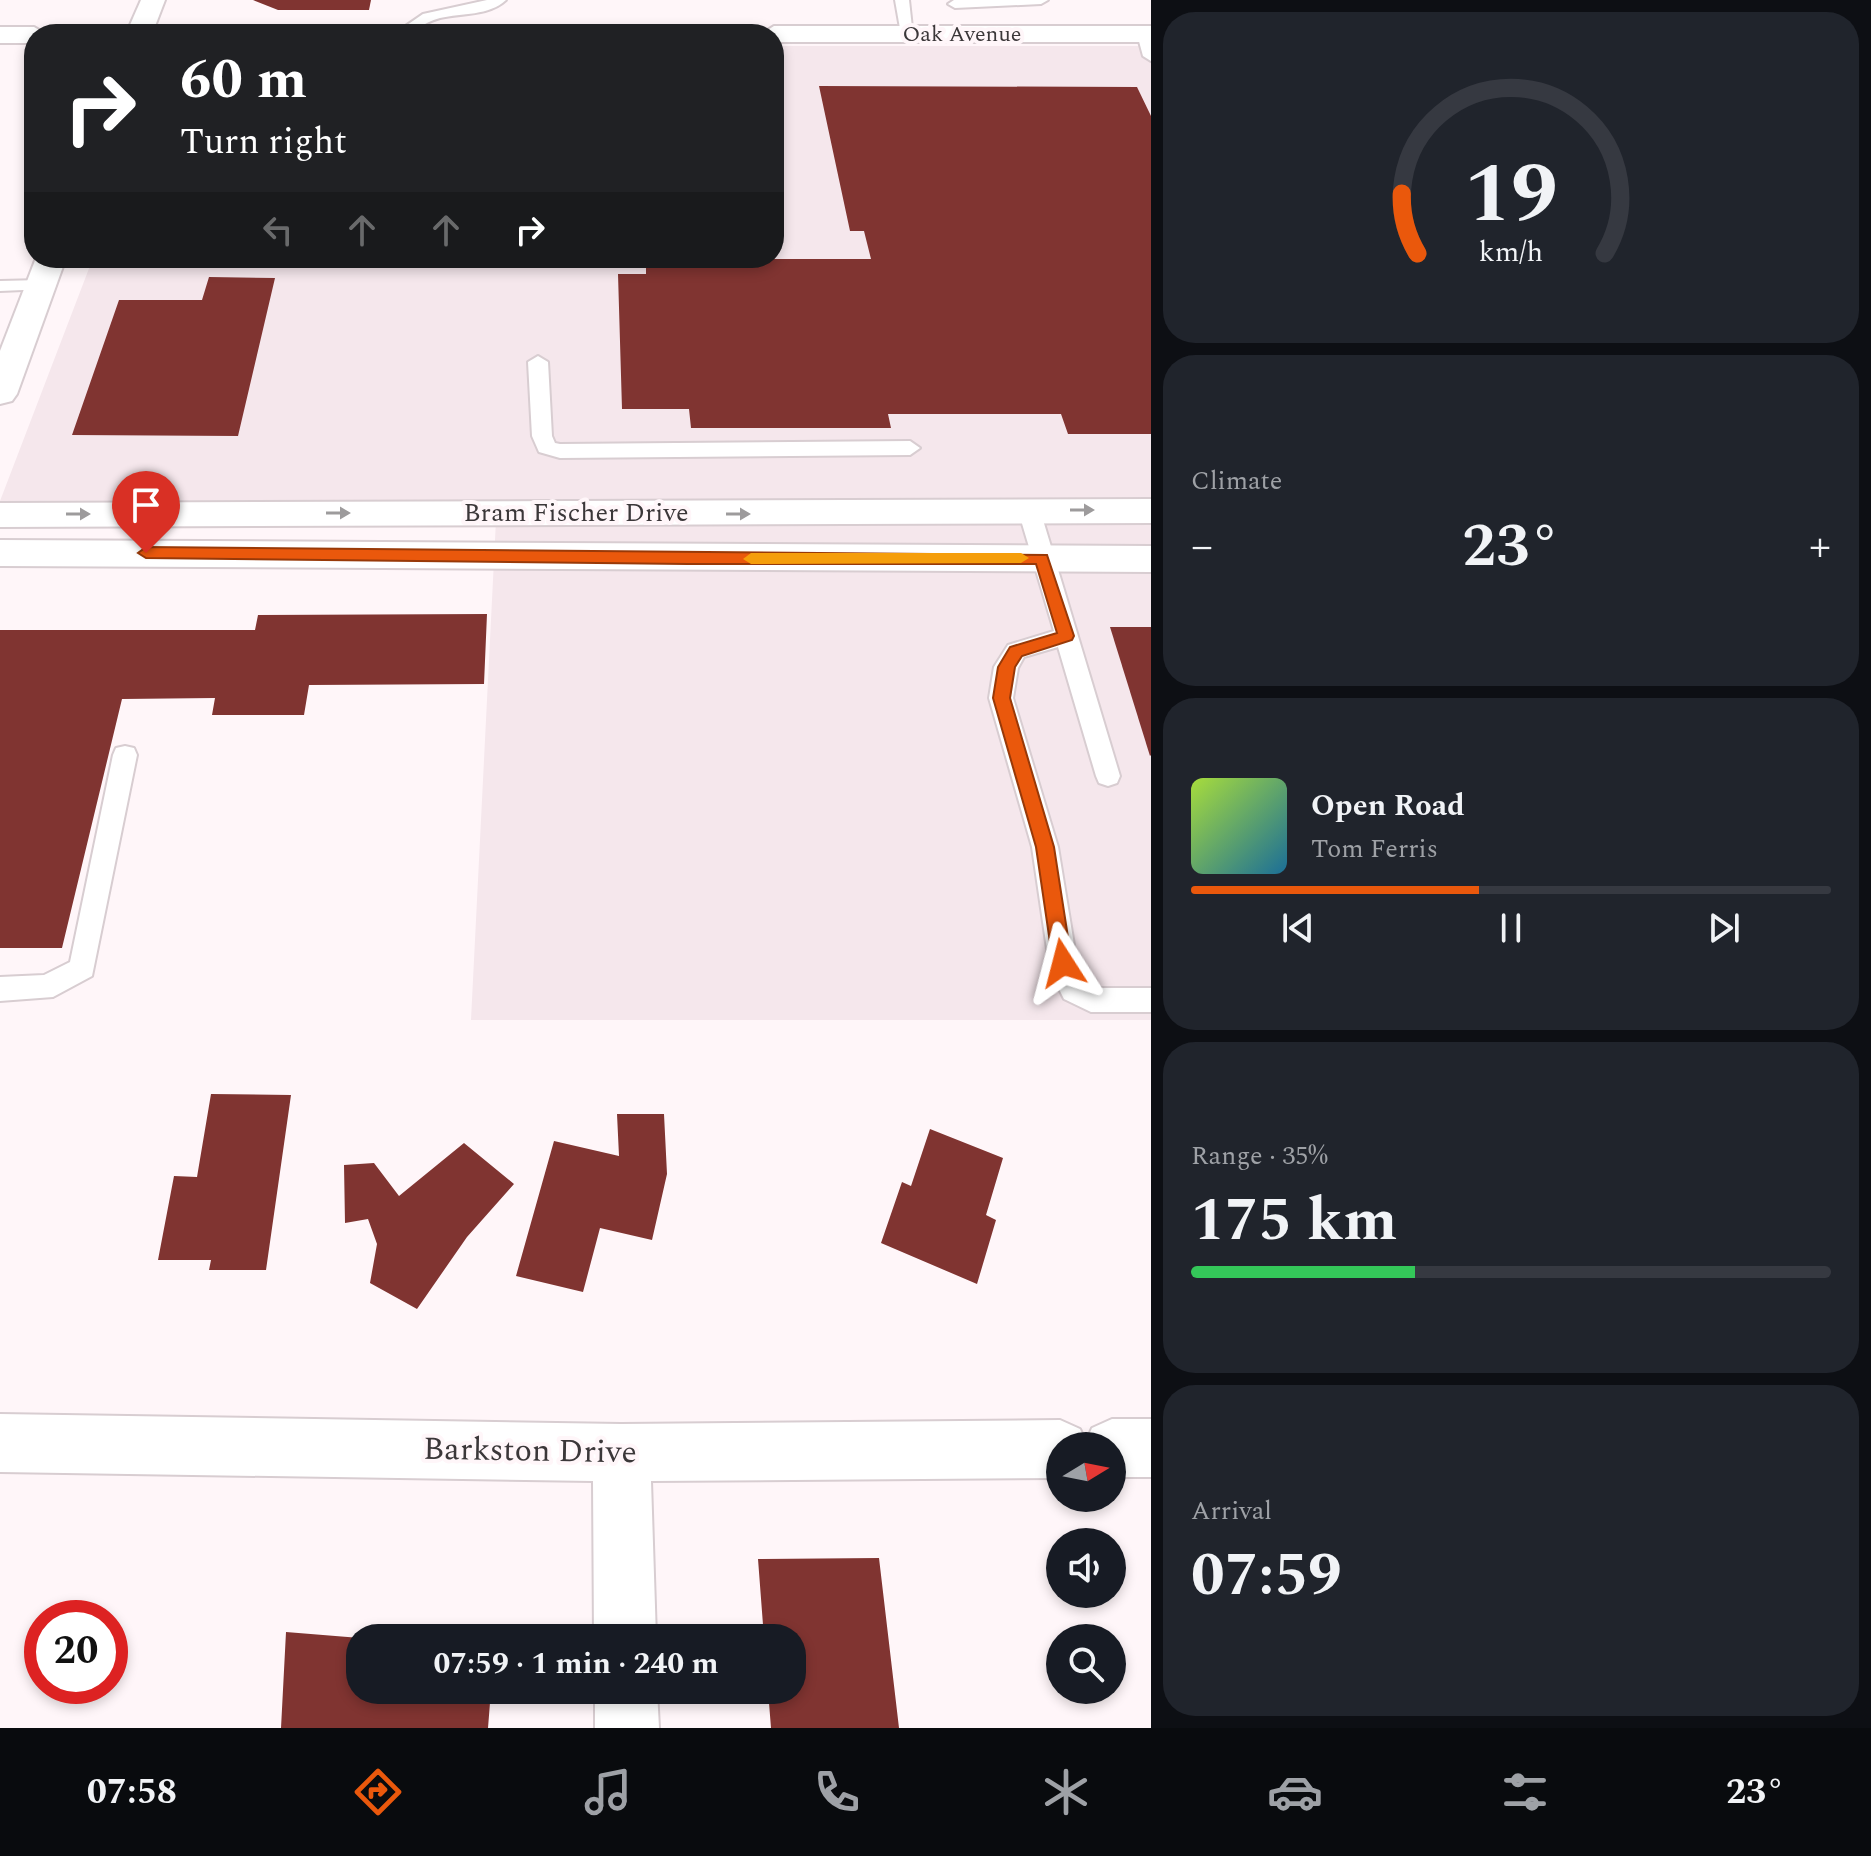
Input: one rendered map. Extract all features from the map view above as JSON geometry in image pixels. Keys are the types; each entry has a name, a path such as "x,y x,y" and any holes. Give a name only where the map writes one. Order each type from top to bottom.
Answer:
{"main road":[{"path":"143,24 153,0"},
{"name":"Oak Avenue","path":"784,34 1149,41"},
{"path":"0,35 24,35"},
{"path":"1,390 46,271"},
{"name":"Bram Fischer Drive","path":"0,515 1151,511"},
{"name":"Bram Fischer Drive","path":"0,553 1151,559"},
{"name":"Barkston Drive","path":"0,1443 621,1453 1046,1449"},
{"path":"1126,1448 1151,1448"},
{"path":"621,1453 625,1624"},
{"path":"626,1704 627,1728"}],"lane":[{"path":"414,24 425,15 480,8 499,0"},
{"path":"902,0 908,34"},
{"path":"955,4 1041,0"},
{"path":"0,286 46,271"},
{"path":"538,362 542,436 546,447 560,451 910,448"},
{"path":"1029,510 1108,776"},
{"path":"1066,636 1016,651 1006,667 1001,698 1045,847 1063,963 1074,991 1091,1000 1151,1000"},
{"path":"0,989 44,988 67,982 82,968 125,755"}],"shaded area":[{"path":"784,46 1151,46 1151,1020 471,1020 497,500 0,501 89,268 784,268"}],"building":[{"path":"253,0 371,0 369,10 278,10"},
{"path":"819,86 1137,87 1151,116 1151,434 1068,434 1061,414 888,414 891,428 691,428 689,409 622,409 618,274 646,274 646,268 784,268 784,259 871,259 864,231 850,231"},
{"path":"209,277 275,278 238,436 72,435 119,300 202,300"},
{"path":"487,614 484,684 309,685 304,715 212,715 215,698 122,699 62,948 0,948 0,630 255,630 258,615"},
{"path":"1110,627 1151,627 1150,756"},
{"path":"211,1094 291,1095 266,1270 209,1270 211,1260 158,1260 174,1176 197,1177"},
{"path":"617,1114 664,1114 667,1174 652,1240 600,1228 583,1292 516,1276 554,1141 619,1156"},
{"path":"930,1129 1003,1158 986,1215 996,1220 977,1284 881,1243 902,1182 911,1186"},
{"path":"464,1143 514,1184 467,1237 417,1309 370,1283 377,1244 368,1219 345,1223 344,1165 374,1163 399,1196"},
{"path":"879,1558 899,1728 771,1728 769,1704 806,1704 806,1624 763,1624 758,1559"},
{"path":"286,1632 346,1637 346,1704 490,1704 488,1728 281,1728"}],"slow traffic":[{"path":"751,559 1021,558"}],"route":[{"path":"146,553 376,553 687,559 1042,558 1066,636 1016,651 1006,667 1001,698 1045,847 1063,963"}]}
